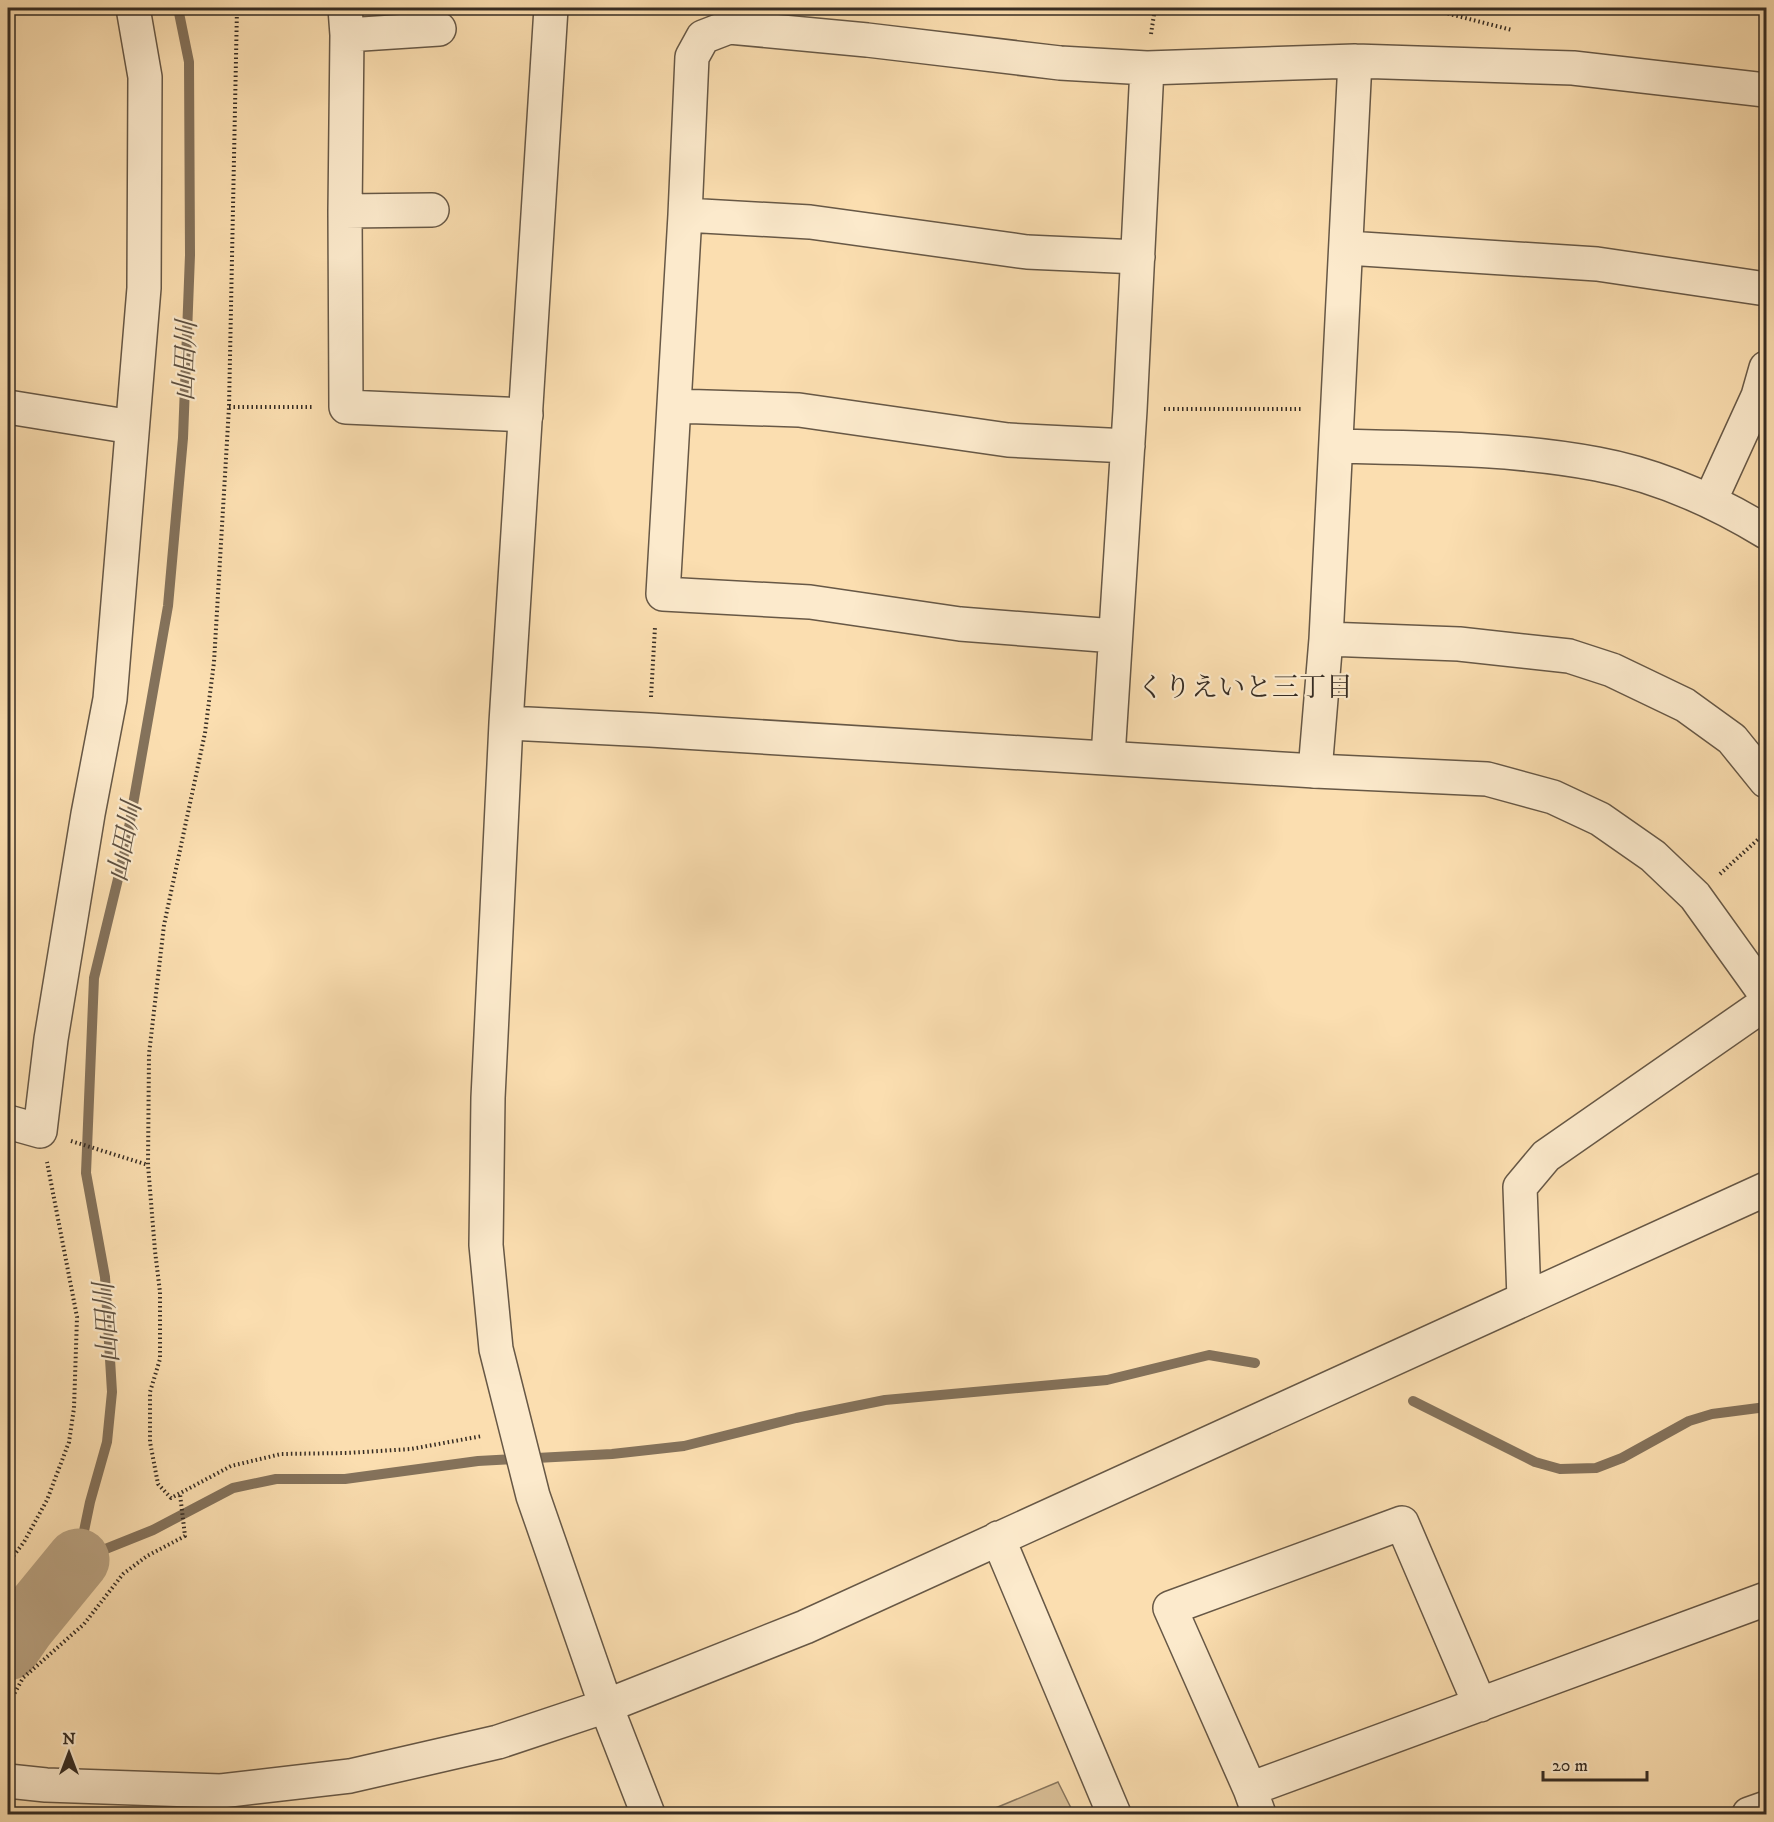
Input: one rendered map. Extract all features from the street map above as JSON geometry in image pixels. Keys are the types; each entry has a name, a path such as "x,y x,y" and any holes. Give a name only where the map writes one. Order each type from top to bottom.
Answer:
{"street":[{"path":"8,1122 40,1131 53,1028 88,814 110,699 144,288 145,77 133,8"},
{"path":"551,8 506,723 488,1098 486,1245 496,1349 533,1496 606,1706 648,1815"},
{"path":"439,28 346,21 346,407 526,415"},
{"path":"1115,636 960,624 810,602 663,594 692,57 703,37 729,27 867,40 1060,63 1147,68 1355,61 1573,68 1767,91"},
{"path":"1315,771 1326,639 1355,61"},
{"path":"1108,757 1128,446 1147,68"},
{"path":"345,211 432,210"},
{"path":"685,215 810,222 1027,252 1138,257"},
{"path":"1347,248 1597,264 1767,290"},
{"path":"1710,501 1758,396 1766,371"},
{"path":"8,406 132,428"},
{"path":"674,406 799,410 1008,440 1128,446"},
{"path":"1336,446 1441,448 1557,457 1599,464 1653,479 1710,501 1767,532"},
{"path":"1326,639 1459,644 1569,656 1611,670 1685,705 1732,740 1767,781"},
{"path":"506,723 1315,771 1487,779 1553,797 1600,819 1653,856 1695,896 1767,995"},
{"path":"1524,1299 1520,1187 1546,1156 1767,1003"},
{"path":"8,1781 46,1785 220,1791 350,1776 498,1742 606,1706 805,1627 1767,1189"},
{"path":"1480,1705 1402,1523 1170,1608 1254,1802 1480,1705 1767,1599"},
{"path":"998,1538 1114,1815"},
{"path":"1749,1815 1767,1808"}],"path":[{"path":"237,8 229,407 214,662 205,733 164,925 149,1054 148,1165 160,1292 160,1359 150,1392 150,1442 158,1484 171,1498 231,1466 281,1454 411,1449 516,1430"},
{"path":"229,407 346,407"},
{"path":"1130,410 1338,408"},
{"path":"650,730 656,616 663,594"},
{"path":"1695,896 1767,832"},
{"path":"8,1563 24,1542 47,1500 69,1442 75,1408 77,1317 40,1131 148,1165"},
{"path":"8,1705 23,1678 84,1624 123,1574 147,1556 185,1536 180,1494"}],"shaded area":[{"path":"1058,1782 1074,1814 981,1814"}],"waterway":[{"name":"山田川","path":"78,1560 90,1502 107,1442 112,1392 105,1277 86,1173 94,978 125,850 168,606 183,438 190,255 189,62 178,8"},
{"path":"78,1560 153,1530 233,1488 276,1479 345,1479 478,1461 612,1454 684,1446 796,1418 885,1400 1107,1380 1209,1355 1255,1363"},
{"path":"1413,1401 1535,1462 1560,1469 1596,1468 1622,1458 1689,1421 1712,1414 1766,1407"},
{"name":"山田川","path":"8,1649 78,1560"}],"district":[{"name":"くりえいと三丁目","path":"1245,688"}]}
